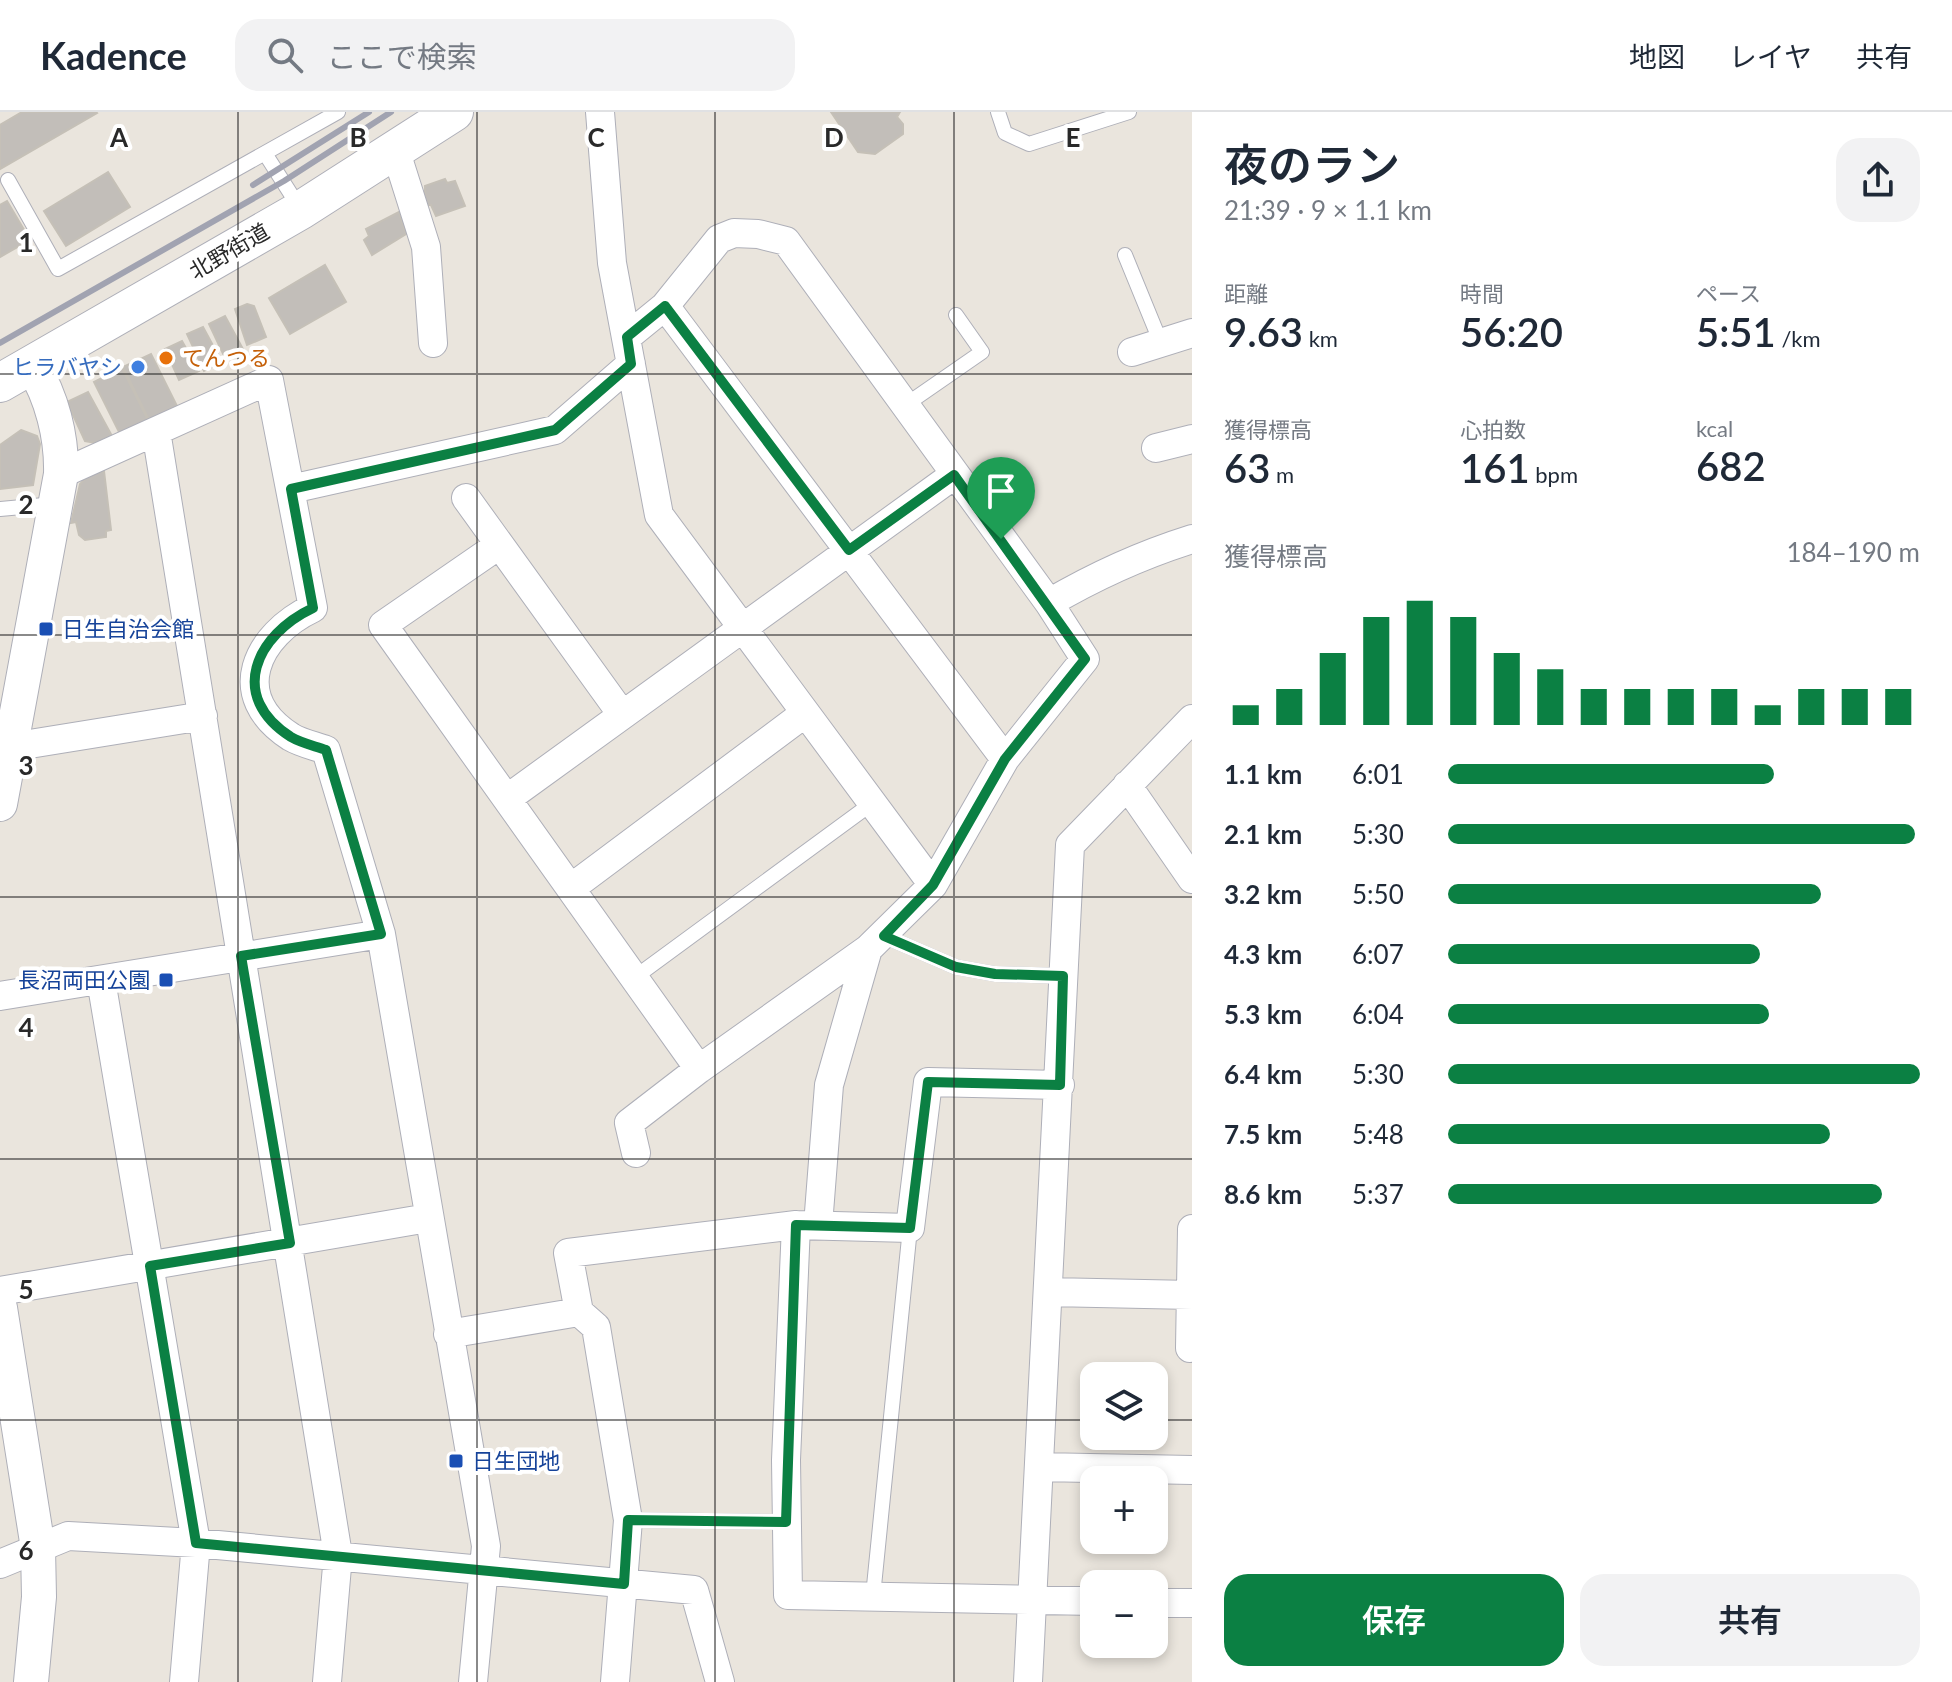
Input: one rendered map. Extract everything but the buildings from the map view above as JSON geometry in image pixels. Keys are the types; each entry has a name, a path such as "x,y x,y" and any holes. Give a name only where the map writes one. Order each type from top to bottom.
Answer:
{"main road":[{"name":"北野街道","path":"16,374 301,210 454,112"}],"street":[{"path":"600,112 612,263 659,515 933,885"},
{"path":"396,152 426,247 433,343"},
{"path":"291,489 555,430 629,351 719,239 734,233 758,234 786,241 1049,603 1085,659 1005,759 933,885 876,942 629,1123 636,1153"},
{"path":"665,306 1005,759"},
{"path":"1132,352 1192,333"},
{"path":"0,804 58,489 60,443 52,409 16,374"},
{"path":"58,489 156,431 269,380 313,608 275,632 262,651 255,677 258,701 273,722 292,738 326,750 381,934 486,1546 473,1682"},
{"path":"156,431 290,1243 338,1555 327,1682"},
{"path":"1156,448 1192,439"},
{"path":"508,798 739,627 954,475"},
{"path":"466,498 621,713"},
{"path":"1049,603 1090,578 1192,539"},
{"path":"499,545 383,625 699,1069"},
{"path":"571,888 804,714"},
{"path":"11,747 203,716"},
{"path":"1028,1682 1070,845 1192,719"},
{"path":"1127,785 1192,879"},
{"path":"0,996 381,934"},
{"path":"876,942 829,1085 807,1225 786,1522 788,1595 1080,1601"},
{"path":"101,980 196,1543 184,1682"},
{"path":"615,1682 628,1520 596,1327 579,1312 568,1253 807,1225 910,1228 928,1082 1060,1085"},
{"path":"0,1291 428,1218"},
{"path":"1190,1348 1192,1229"},
{"path":"1049,1292 1192,1295"},
{"path":"0,1308 9,1416 38,1548 39,1597 31,1682"},
{"path":"448,1334 579,1312"},
{"path":"1039,1467 1192,1470"},
{"path":"0,1564 68,1536 338,1555 694,1590 720,1682"},
{"path":"1168,1603 1192,1603"}],"lane":[{"path":"8,180 58,269 338,112"},
{"path":"998,112 1005,133 1029,144 1129,112"},
{"path":"266,155 301,210"},
{"path":"1125,255 1161,343"},
{"path":"904,406 982,352 956,315"},
{"path":"0,509 58,489"},
{"path":"634,978 871,804"},
{"path":"876,942 956,967 995,974 1063,976"},
{"path":"873,1596 910,1228"},
{"path":"628,1520 786,1522"}],"railway":[{"path":"253,185 369,112"},
{"path":"0,343 284,181 391,112"}],"place":[{"name":"てんつる","path":"166,358"},
{"name":"ヒラバヤシ","path":"138,367"},
{"name":"日生自治会館","path":"46,629"},
{"name":"長沼両田公園","path":"166,980"},
{"name":"日生団地","path":"456,1461"}],"route":[{"path":"665,306 849,550 954,475 1001,539 1049,603 1085,659 1005,759 933,885 884,936 956,967 995,974 1063,976 1060,1085 928,1082 910,1228 796,1225 786,1522 628,1520 624,1584 196,1543 150,1266 290,1243 241,956 381,934 326,750 292,738 273,722 258,701 255,677 262,651 275,632 291,619 313,608 291,489 555,430 631,364 627,337 665,306"}]}
